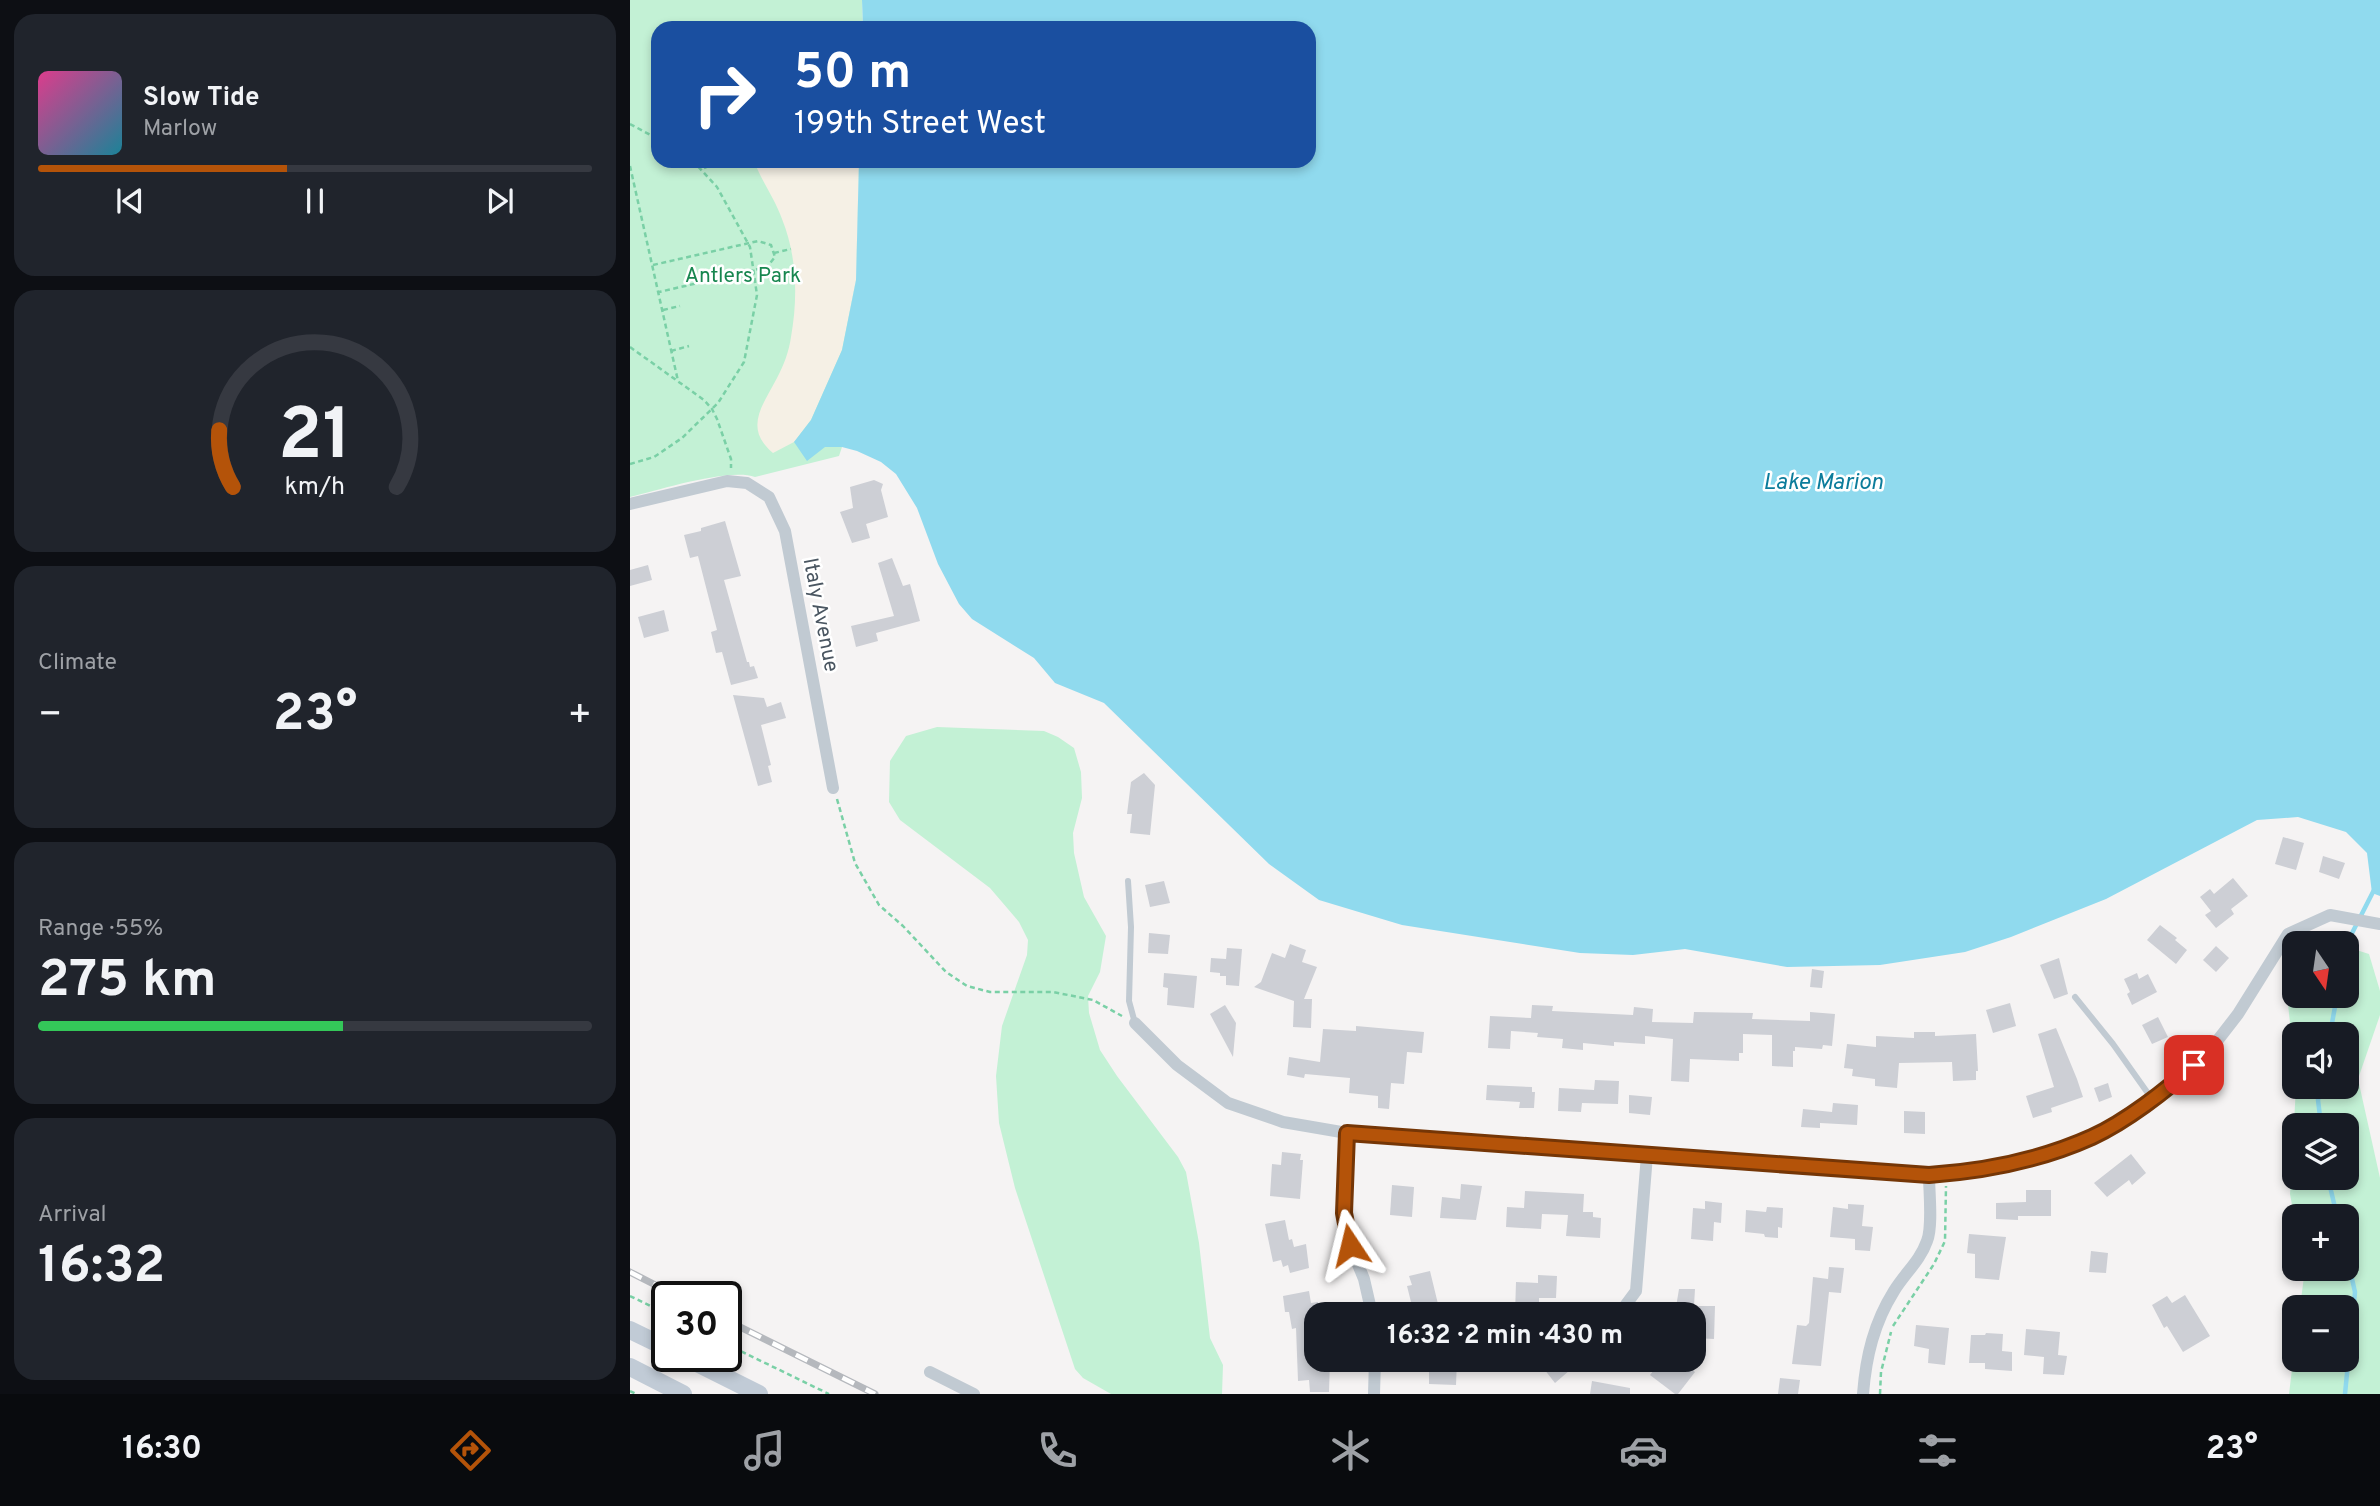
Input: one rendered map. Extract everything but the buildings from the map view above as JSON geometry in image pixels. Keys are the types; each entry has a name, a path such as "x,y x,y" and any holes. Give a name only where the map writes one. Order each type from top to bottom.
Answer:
{"main road":[{"path":"630,1330 651,1340"},
{"path":"630,1367 683,1394"},
{"path":"715,1372 759,1394"}],"street":[{"path":"630,504 730,481"},
{"name":"Italy Avenue","path":"730,481 747,483 769,497 785,531 833,788"},
{"path":"1135,1023 1177,1065 1228,1103 1283,1122 1347,1133 1929,1175 1991,1169 2048,1153 2094,1136 2152,1099 2207,1054 2238,1014 2288,934 2330,915 2380,924"},
{"path":"1347,1133 1344,1213 1350,1245 1370,1302"},
{"path":"1628,1302 1636,1291 1647,1155"},
{"path":"1863,1394 1873,1332 1895,1290 1915,1265 1929,1238 1929,1175"},
{"path":"930,1372 974,1394"},
{"path":"1374,1394 1375,1372"}],"lane":[{"path":"1128,881 1131,927 1129,1001 1135,1023"},
{"path":"2075,997 2152,1099"}],"path":[{"path":"630,124 651,135"},
{"path":"630,166 678,381"},
{"path":"630,464 654,457 681,438 712,409 744,362 757,295 748,243 717,187 699,168"},
{"path":"653,265 758,241 771,245 775,257 767,267 659,292"},
{"path":"774,253 790,249"},
{"path":"663,310 680,306"},
{"path":"671,351 689,346"},
{"path":"630,347 712,409 731,459 730,481"},
{"path":"833,788 855,863 879,905 903,926 946,972 967,986 990,992 1053,992 1093,1000 1135,1023"},
{"path":"630,1296 651,1306"},
{"path":"742,1352 829,1394"},
{"path":"630,1391 636,1394"}],"green space":[{"name":"Antlers Park","path":"630,0 862,0 863,21 651,21 651,168 859,168 856,280 825,447 842,447 839,456 755,477 728,475 630,497"},
{"path":"937,727 1044,731 1074,748 1081,772 1082,798 1073,833 1074,853 1084,897 1106,936 1100,972 1088,996 1089,1013 1100,1050 1178,1157 1186,1172 1199,1243 1210,1338 1223,1365 1222,1394 1111,1394 1083,1378 1075,1369 1015,1188 999,1123 996,1076 1002,1026 1027,955 1028,940 1019,922 990,888 900,820 889,802 890,761 906,736"},
{"path":"2359,951 2369,954 2380,991 2380,1015 2359,1076 2359,1022 2290,1022 2288,1008 2359,1008"},
{"path":"2359,1084 2380,1178 2380,1394 2289,1394 2292,1372 2359,1372 2359,1295 2302,1295 2303,1281 2359,1281 2359,1204 2292,1204 2290,1194 2290,1190 2359,1190 2359,1113 2295,1113 2295,1099 2359,1099"}],"sand":[{"path":"757,168 859,168 856,280 842,350 811,420 794,442 773,453 759,435 758,416 782,368 789,347 795,307 795,277 787,233"}],"water":[{"name":"Lake Marion","path":"862,0 2380,0 2380,896 2372,893 2367,853 2346,832 2298,817 2257,820 2106,899 2011,937 1965,952 1880,965 1787,967 1685,949 1633,955 1580,953 1402,925 1319,900 1269,864 1104,703 1055,683 1034,658 972,619 959,604 938,564 917,508 896,474 881,462 842,447 825,447 807,461 794,442 811,420 842,350 856,280 859,168 1316,168 1316,21 863,21"}],"waterway":[{"path":"2353,931 2375,888"},
{"path":"2332,1022 2335,1008"},
{"path":"2318,1099 2320,1113"},
{"path":"2331,1190 2334,1204"},
{"path":"2345,1394 2355,1292 2352,1281"}],"railway":[{"path":"630,1272 651,1283"},
{"path":"742,1328 875,1394"}],"route":[{"path":"1350,1245 1344,1213 1347,1133 1929,1175 1946,1174 1991,1169 2048,1153 2094,1136 2143,1106 2194,1065"}]}
